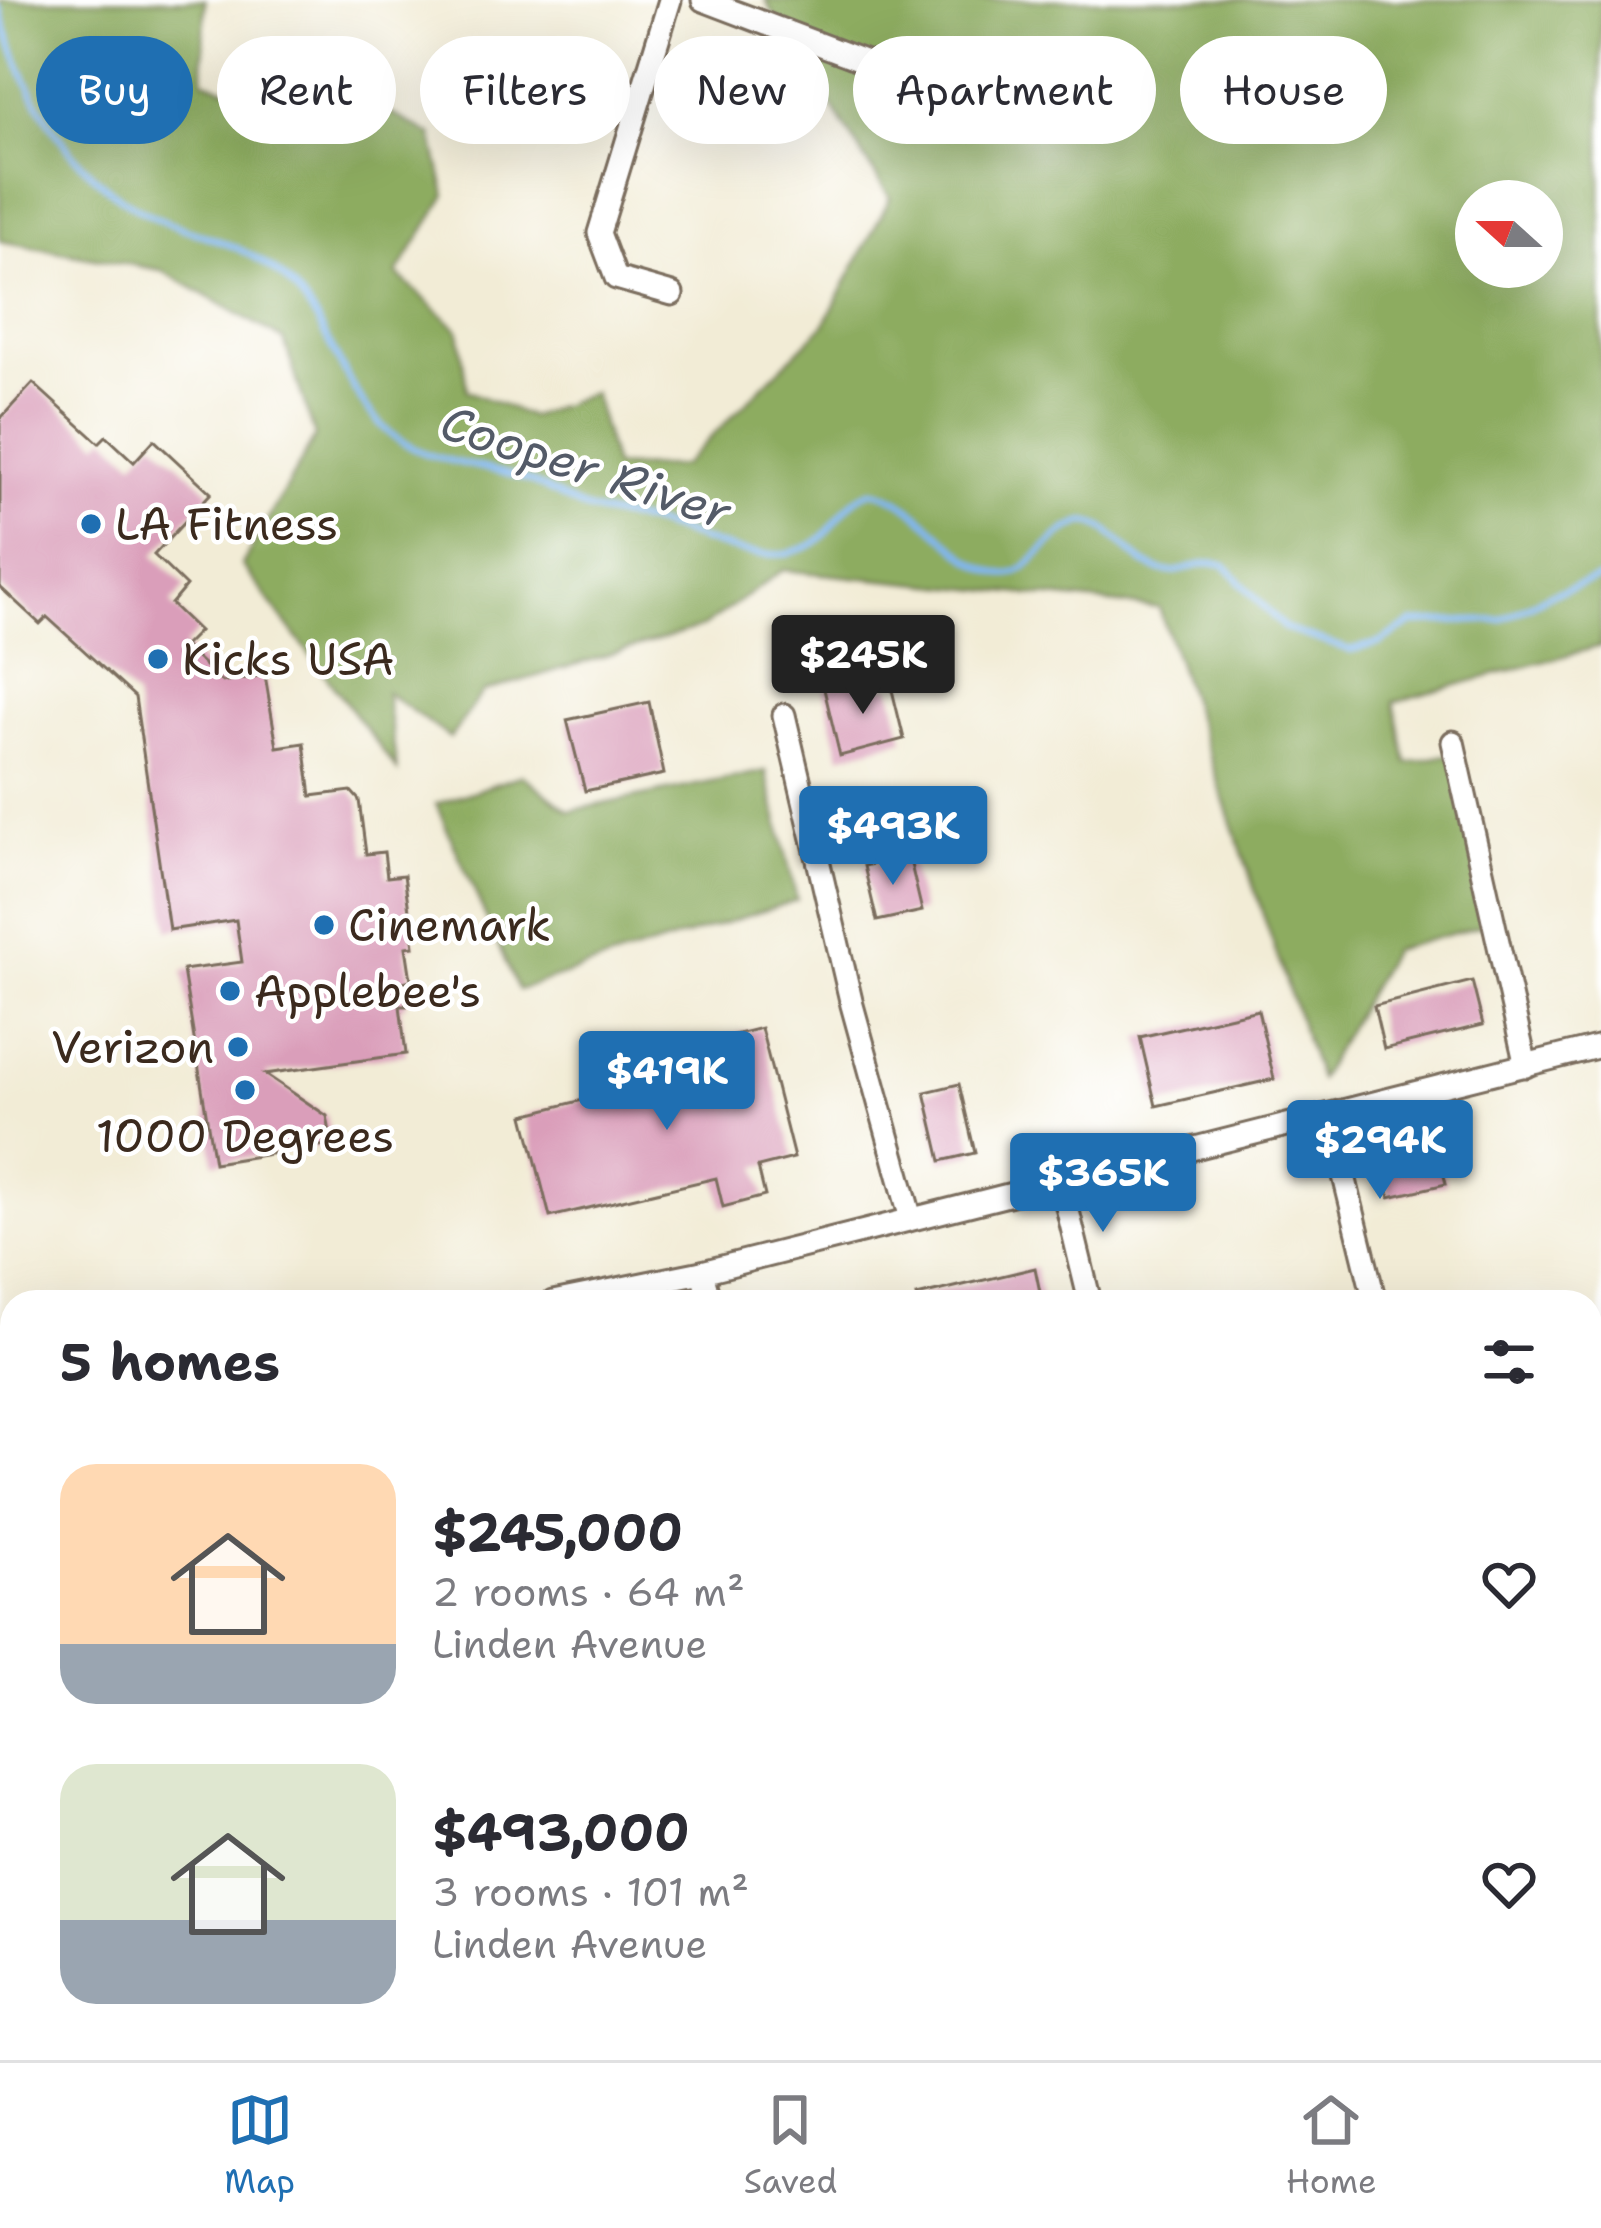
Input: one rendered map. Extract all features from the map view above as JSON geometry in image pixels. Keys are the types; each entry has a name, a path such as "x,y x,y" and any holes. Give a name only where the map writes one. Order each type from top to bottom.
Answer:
{"street":[{"path":"670,0 599,233 616,278 672,293"},
{"path":"703,0 853,57"},
{"path":"784,715 851,1006 911,1220"},
{"path":"1453,742 1526,1066"},
{"path":"613,1290 702,1272 1601,1046"},
{"path":"1329,1115 1372,1290"},
{"path":"1061,1182 1087,1290"},
{"path":"702,1272 707,1290"}],"green space":[{"path":"0,0 205,0 203,80 217,85 217,144 396,144 396,116 420,129 420,144 434,144 446,195 397,274 459,330 467,391 531,417 593,392 614,467 682,466 824,325 890,198 856,144 1156,144 1156,36 853,36 853,139 829,101 829,36 788,36 765,0 1601,0 1601,646 1394,702 1407,763 1456,753 1491,923 1392,950 1319,1079 1159,608 783,570 703,627 483,692 450,738 386,692 397,770 242,565 315,437 284,340 161,270 0,241"},
{"path":"766,771 797,900 518,990 436,804 522,775 569,811"}],"building":[{"path":"33,383 99,443 106,436 134,462 154,440 211,493 154,555 186,586 171,604 199,631 184,646 222,682 265,675 277,747 304,743 311,796 351,791 359,800 366,854 384,852 387,877 404,875 414,946 406,947 411,980 403,982 406,1006 400,1006 406,1054 265,1074 327,1116 332,1144 214,1163 183,970 242,962 236,920 169,930 135,697 47,617 40,624 0,587 0,419"},
{"path":"865,678 868,692 891,686 904,739 840,756 824,689"},
{"path":"649,702 664,774 585,791 567,720"},
{"path":"909,856 922,911 877,921 864,866"},
{"path":"1472,981 1483,1025 1384,1049 1374,1006"},
{"path":"1258,1010 1274,1079 1156,1106 1140,1037"},
{"path":"761,1028 794,1158 758,1167 765,1196 723,1207 716,1178 550,1217 524,1115 708,1068 702,1043"},
{"path":"959,1084 975,1153 941,1161 925,1092"},
{"path":"1435,1140 1446,1184 1390,1197 1379,1153"},
{"path":"1035,1268 1040,1290 942,1290"}],"waterway":[{"name":"Cooper River","path":"0,9 40,107 81,164 136,207 269,266 312,312 368,410 398,439 433,456 526,480 592,511 766,555 815,543 852,502 872,491 907,506 959,551 993,572 1019,571 1064,532 1087,522 1107,531 1139,560 1159,570 1225,565 1285,629 1350,650 1380,643 1412,623 1501,620 1551,594 1601,578"}],"place":[{"name":"LA Fitness","path":"91,524"},
{"name":"Kicks USA","path":"158,659"},
{"name":"Cinemark","path":"324,925"},
{"name":"Applebee's","path":"230,991"},
{"name":"Verizon","path":"238,1047"},
{"name":"1000 Degrees","path":"245,1090"}]}
